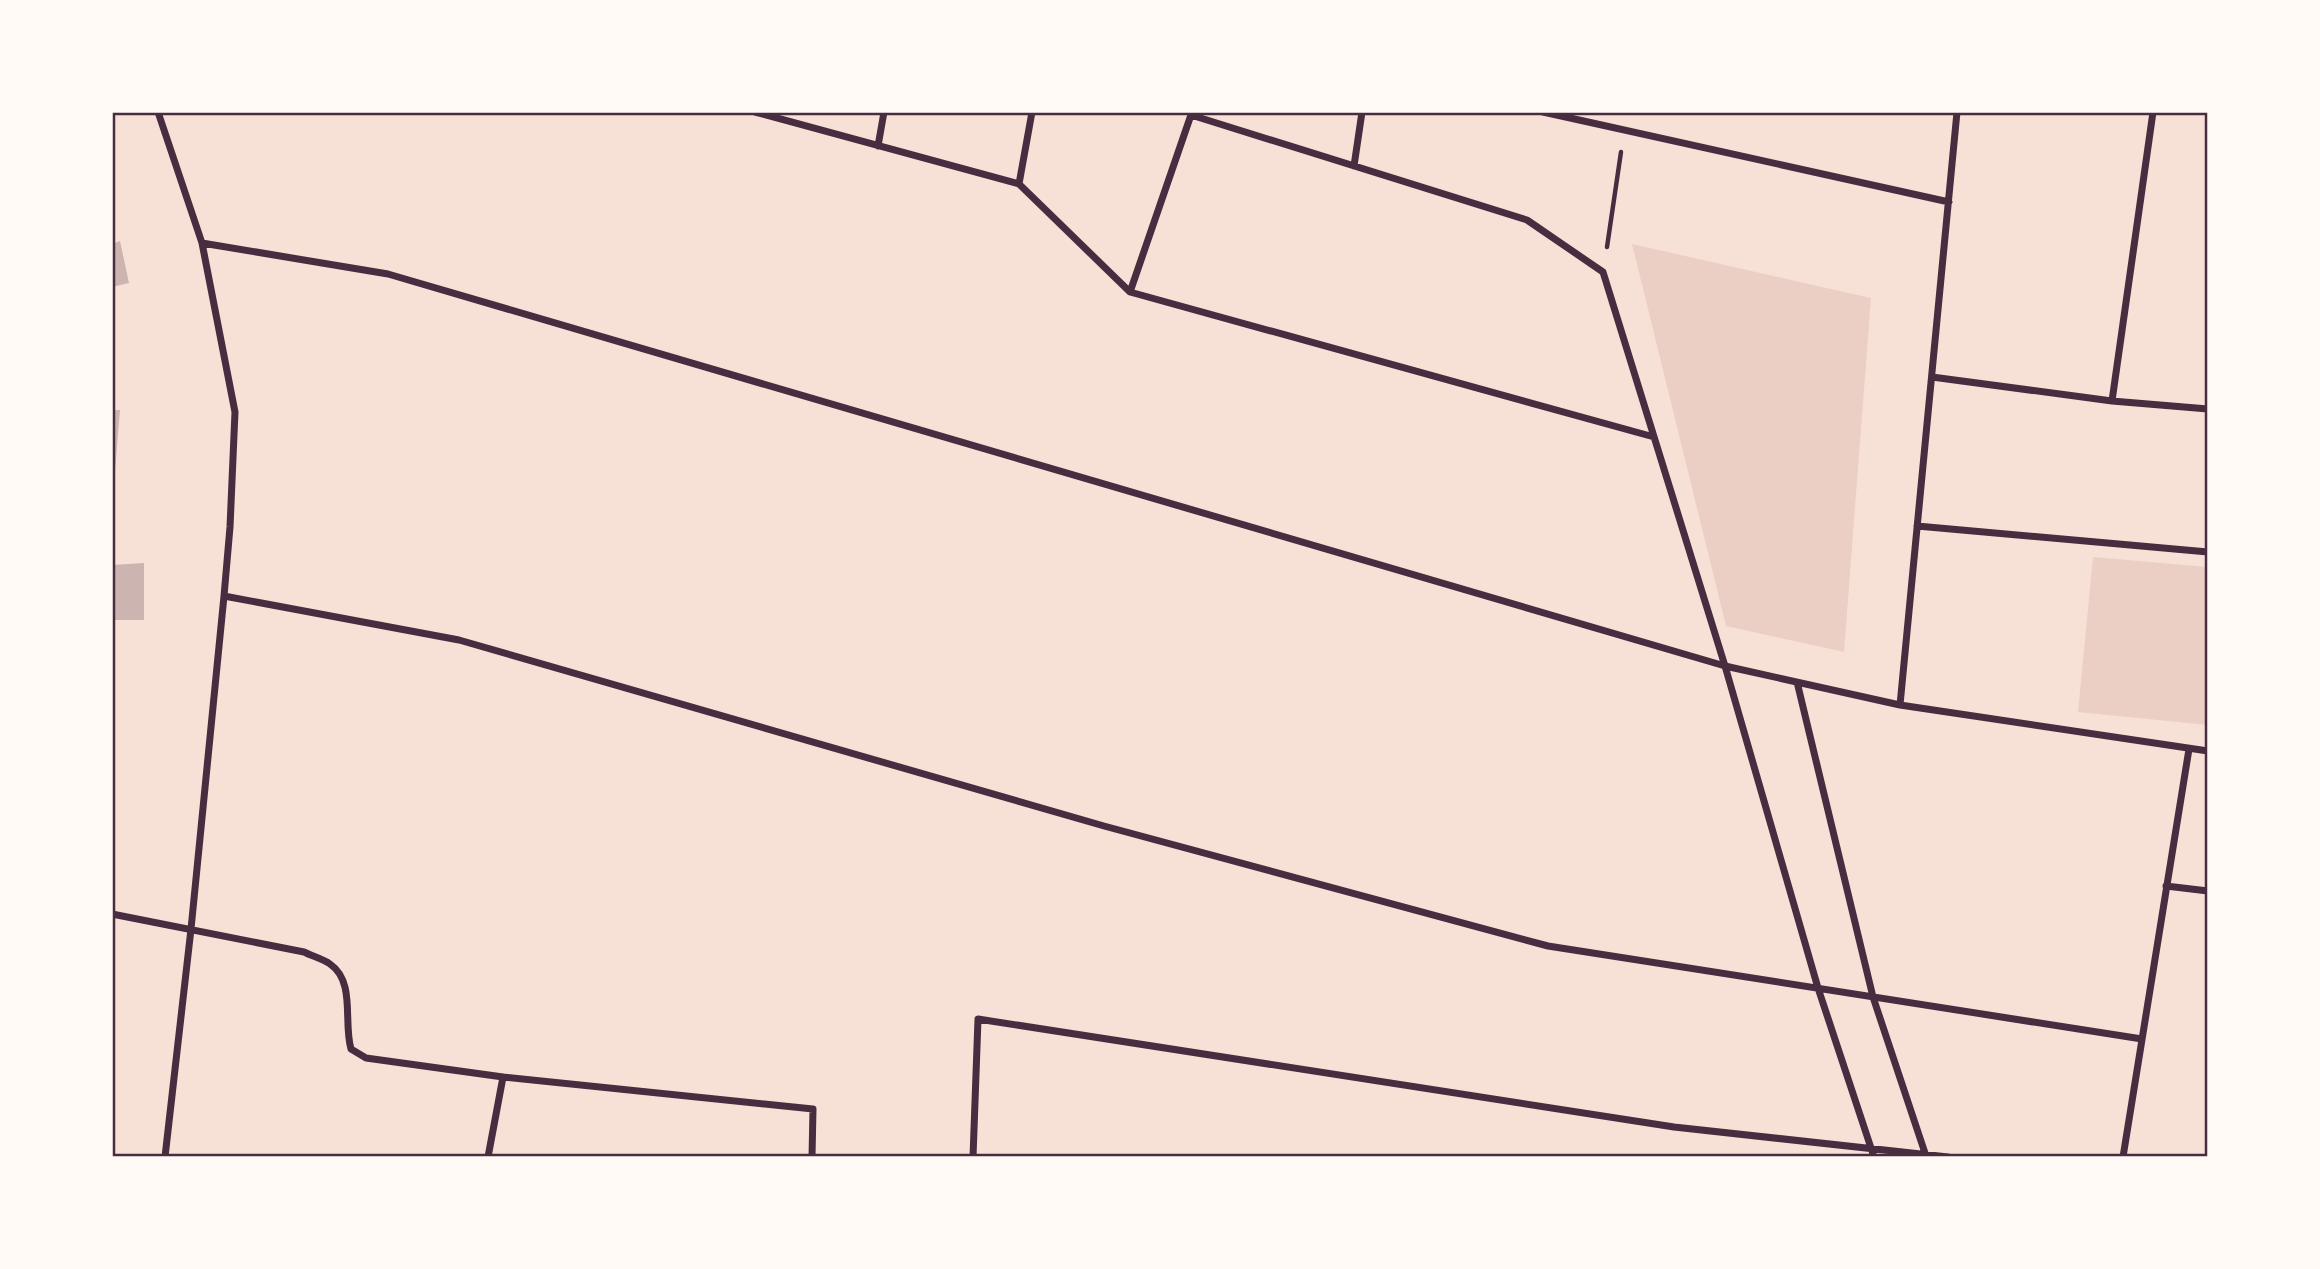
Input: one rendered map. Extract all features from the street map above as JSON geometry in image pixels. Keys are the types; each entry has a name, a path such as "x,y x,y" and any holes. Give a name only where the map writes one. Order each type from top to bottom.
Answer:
{"street":[{"path":"158,112 202,243 235,412 224,596 165,1157"},
{"path":"755,112 774,115 1019,184 1130,292 1654,437"},
{"path":"878,146 884,112"},
{"path":"1019,184 1032,112"},
{"path":"1354,166 1362,112"},
{"path":"1543,112 1949,202"},
{"path":"1900,705 1957,112"},
{"path":"2112,401 2153,112"},
{"path":"1130,292 1191,113 1527,220 1603,272 1726,666 1818,988 1872,1153"},
{"path":"202,243 387,274 1726,666 1900,705 2208,751"},
{"path":"1932,377 2112,401 2208,409"},
{"path":"1917,526 2208,552"},
{"path":"224,596 458,640 1104,827 1548,946 2142,1039"},
{"path":"1797,682 1873,997 1926,1156"},
{"path":"2123,1157 2189,749"},
{"path":"2166,886 2208,891"},
{"path":"112,914 304,952 331,964 345,983 347,1035 351,1049 366,1058 503,1077 813,1110 812,1157"},
{"path":"973,1157 978,1019 1674,1127 1872,1153 1948,1157"},
{"path":"488,1157 503,1077"}],"path":[{"path":"1603,272 1625,132"}],"shaded area":[{"path":"1632,244 1871,298 1844,652 1726,626"},
{"path":"2093,557 2208,567 2208,725 2078,712"}],"building":[{"path":"120,241 129,283 112,287 112,244"},
{"path":"112,410 120,410 114,483 112,483"},
{"path":"144,563 144,620 112,620 112,565"}]}
